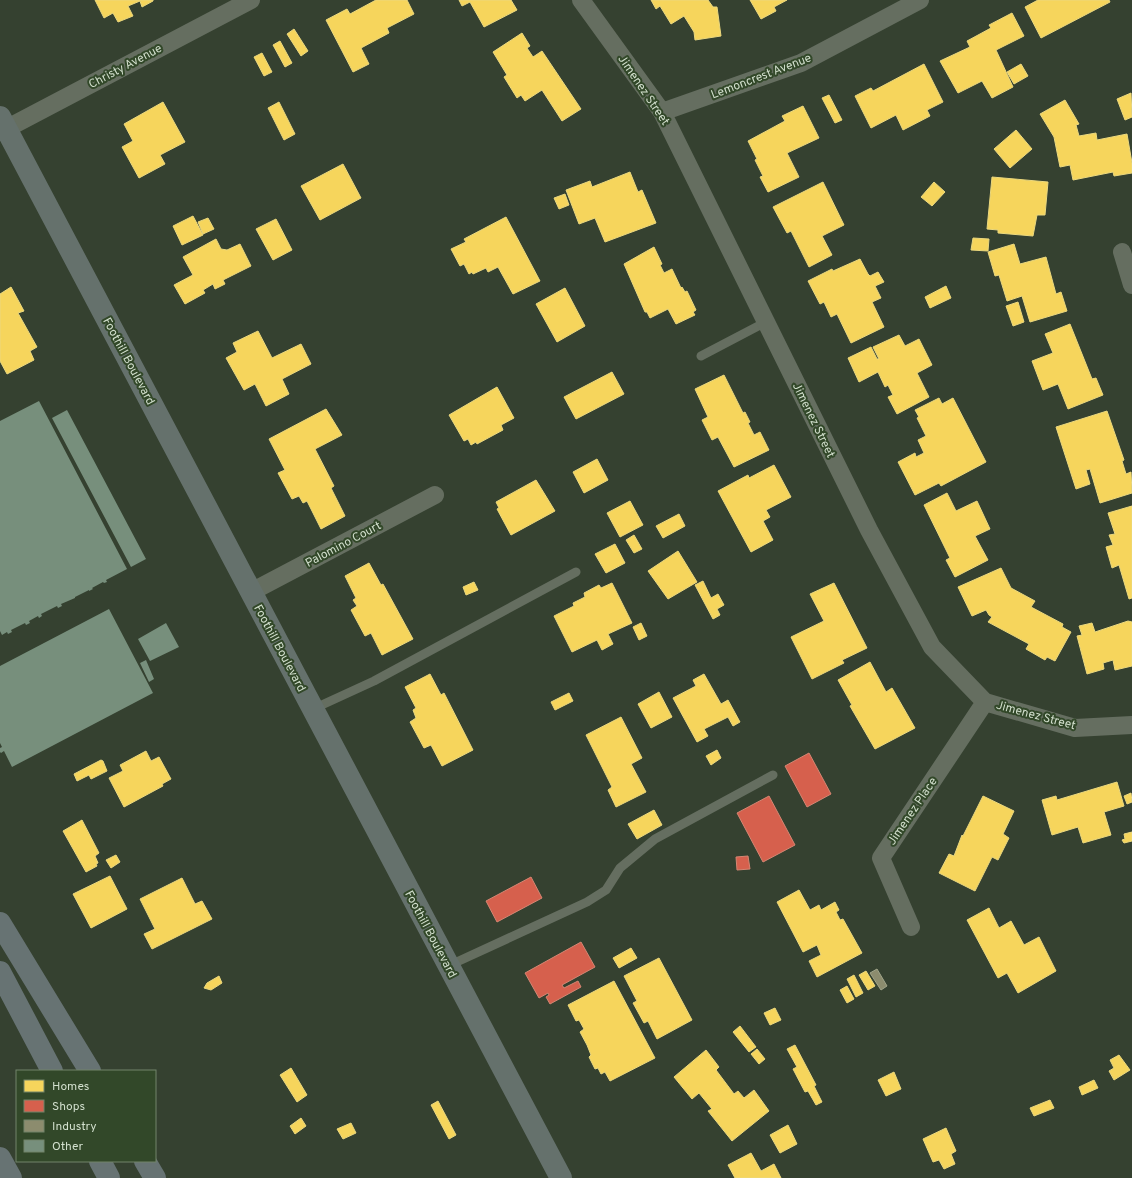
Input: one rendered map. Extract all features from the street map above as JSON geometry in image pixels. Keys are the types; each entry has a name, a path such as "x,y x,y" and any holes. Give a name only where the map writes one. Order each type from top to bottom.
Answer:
{"highway":[{"path":"0,923 89,1070"},
{"path":"0,972 51,1070"},
{"path":"0,1158 11,1178"},
{"path":"101,1162 109,1178"},
{"path":"146,1162 155,1178"}],"main road":[{"name":"Foothill Boulevard","path":"2,126 561,1178"}],"street":[{"name":"Christy Avenue","path":"2,126 251,0"},
{"name":"Jimenez Street","path":"581,0 662,112 868,530 932,647 985,702 1075,728 1132,725"},
{"name":"Lemoncrest Avenue","path":"662,112 801,63 920,0"},
{"path":"1122,252 1132,285"},
{"name":"Palomino Court","path":"250,592 435,496"},
{"name":"Jimenez Place","path":"911,927 881,858 985,702"}],"lane":[{"path":"701,356 766,322"},
{"path":"313,709 374,681 576,572"},
{"path":"448,966 588,902 606,890 620,868 655,839 773,775"}],"building: Homes":[{"path":"95,0 153,1 142,7 140,1 128,6 133,16 118,22 113,13 104,18"},
{"path":"376,0 407,0 414,14 387,28 389,33 361,48 369,64 353,72 326,20 347,9 350,14"},
{"path":"459,0 511,0 517,10 484,27 470,2 462,6"},
{"path":"651,0 708,0 713,7 717,7 721,36 695,40 694,32 684,16 671,24 660,6 656,9"},
{"path":"750,0 787,0 774,7 776,11 761,19"},
{"path":"1038,0 1109,0 1110,2 1041,38 1025,7"},
{"path":"1012,13 1024,36 996,50 1013,87 992,98 982,81 958,93 940,61 970,47 967,41 991,28 989,25"},
{"path":"294,29 308,51 301,56 287,34"},
{"path":"522,33 530,46 527,48 533,57 542,51 581,109 562,121 542,90 525,101 521,95 517,98 504,77 507,75 493,52"},
{"path":"280,41 292,63 285,67 273,45"},
{"path":"262,53 272,72 264,76 254,57"},
{"path":"924,64 943,102 927,110 930,116 903,130 896,115 871,128 855,96 871,88 873,91"},
{"path":"1021,64 1028,76 1014,84 1007,72"},
{"path":"1131,93 1132,117 1125,120 1117,99"},
{"path":"829,95 842,120 835,123 822,98"},
{"path":"1065,100 1079,124 1076,125 1079,136 1096,133 1097,140 1127,134 1132,163 1132,173 1114,176 1113,172 1073,180 1070,165 1060,167 1054,137 1040,114"},
{"path":"163,102 185,142 160,155 165,164 139,178 122,147 133,141 124,124"},
{"path":"279,102 295,134 284,140 268,108"},
{"path":"803,106 819,138 787,153 799,177 768,192 760,177 763,176 748,141 785,121 782,116"},
{"path":"1016,130 1032,149 1010,168 994,149"},
{"path":"343,164 361,198 320,220 301,186"},
{"path":"630,172 638,192 642,190 656,223 605,242 595,218 579,224 566,190 590,181 592,187"},
{"path":"992,177 1048,182 1045,215 1037,215 1033,236 998,233 998,230 987,229"},
{"path":"823,182 844,225 822,236 832,255 809,267 791,231 787,233 773,207"},
{"path":"934,182 945,192 932,206 921,197"},
{"path":"565,194 569,205 559,209 554,198"},
{"path":"193,216 203,235 182,245 173,226"},
{"path":"506,217 540,281 513,294 498,267 488,272 486,268 473,274 472,272 469,274 464,264 460,266 451,249 466,242 464,239"},
{"path":"208,218 214,229 203,234 198,222"},
{"path":"276,219 292,250 273,260 256,229"},
{"path":"973,238 989,239 988,251 971,250"},
{"path":"216,239 221,249 227,250 240,244 251,266 223,280 225,284 215,289 213,284 203,290 205,293 185,304 174,285 193,275 183,257"},
{"path":"1014,244 1020,264 1046,257 1056,294 1061,292 1067,311 1030,322 1022,296 1007,301 999,275 995,276 988,252"},
{"path":"654,247 662,264 660,265 664,273 672,269 681,288 682,287 685,292 687,291 696,310 693,312 695,315 676,324 668,309 650,318 647,312 645,312 624,264"},
{"path":"860,259 870,276 878,272 884,282 875,286 881,298 872,302 884,327 851,343 837,314 831,317 824,302 820,304 808,281 832,269 833,271"},
{"path":"946,286 951,298 930,308 925,297"},
{"path":"11,287 24,311 18,313 37,347 30,351 34,360 7,374 0,361 0,294"},
{"path":"565,288 585,326 557,342 536,304"},
{"path":"1018,302 1024,322 1013,326 1006,306"},
{"path":"1070,324 1092,379 1096,378 1103,395 1068,409 1058,384 1043,390 1032,361 1053,353 1045,334"},
{"path":"258,331 272,358 301,344 311,364 282,379 289,394 266,406 255,384 244,390 226,358 237,352 233,343"},
{"path":"899,335 905,346 919,339 932,365 917,373 929,397 897,414 888,397 893,395 888,385 885,387 878,372 859,382 848,358 871,347 877,359 879,359 873,347"},
{"path":"612,372 624,394 576,419 564,397"},
{"path":"724,375 743,413 745,412 750,422 748,423 754,435 760,432 769,450 734,467 718,437 712,440 702,420 708,417 695,389"},
{"path":"497,387 514,418 501,425 503,430 477,444 476,442 471,445 468,439 464,441 449,415"},
{"path":"939,398 942,404 953,398 986,462 941,486 939,483 915,495 898,462 915,453 916,457 924,453 918,440 926,436 917,418 919,417 915,410"},
{"path":"326,409 342,435 315,449 334,486 331,488 345,516 321,529 307,501 303,503 299,496 292,499 278,473 285,470 269,439"},
{"path":"1107,411 1124,460 1122,461 1126,474 1131,472 1132,493 1100,503 1090,469 1086,470 1090,484 1076,489 1056,427"},
{"path":"597,459 608,480 584,493 573,472"},
{"path":"774,465 791,497 766,510 770,517 763,521 773,540 751,552 718,491 748,475 749,478"},
{"path":"536,480 555,511 511,535 497,509 499,508 496,502"},
{"path":"947,493 956,511 977,501 990,529 975,536 988,560 955,577 946,560 950,558 924,505"},
{"path":"630,501 643,525 620,537 607,513"},
{"path":"1132,506 1132,598 1129,599 1119,565 1112,568 1106,547 1113,545 1109,535 1115,534 1108,513"},
{"path":"679,514 685,526 663,538 656,526"},
{"path":"634,535 642,549 634,553 626,540"},
{"path":"615,544 625,563 606,573 595,554"},
{"path":"678,551 697,582 668,599 648,571"},
{"path":"369,563 381,585 383,584 413,639 382,655 371,633 365,636 351,610 357,606 353,600 356,598 345,576"},
{"path":"1001,568 1011,588 1035,601 1031,607 1063,624 1062,627 1071,632 1055,661 1047,657 1045,660 1026,649 1029,644 988,622 992,617 986,610 972,616 958,587"},
{"path":"703,581 711,598 718,594 724,605 717,609 720,615 713,619 695,585"},
{"path":"474,582 478,590 466,595 463,587"},
{"path":"612,583 632,623 608,634 613,644 602,650 597,640 572,652 554,616 574,606 573,603 585,597 584,593 599,585 601,588"},
{"path":"834,583 867,648 842,660 844,663 812,679 791,637 824,621 810,594"},
{"path":"1128,621 1132,622 1132,666 1115,670 1113,660 1103,663 1104,669 1087,674 1077,636 1082,635 1079,626 1092,623 1095,632"},
{"path":"641,623 647,636 639,640 633,627"},
{"path":"870,662 886,692 892,688 915,728 875,749 850,706 852,705 838,680"},
{"path":"430,674 441,695 444,693 473,750 442,766 431,745 424,748 410,722 416,718 413,710 416,708 405,687"},
{"path":"704,674 721,704 728,700 740,722 733,726 728,717 704,729 708,736 697,742 673,698 696,686 693,680"},
{"path":"659,692 672,717 651,728 638,704"},
{"path":"569,693 573,701 555,710 551,702"},
{"path":"621,717 642,758 631,764 646,792 616,807 608,790 612,787 586,735"},
{"path":"717,750 721,758 711,765 706,756"},
{"path":"146,751 151,761 159,757 171,779 162,784 163,786 124,807 109,778 123,771 120,765"},
{"path":"101,760 103,761 107,771 91,779 89,775 77,781 74,774"},
{"path":"1117,782 1124,806 1104,812 1111,835 1083,843 1078,827 1052,835 1042,800 1056,796 1057,800"},
{"path":"1131,793 1132,802 1127,804 1124,796"},
{"path":"983,796 1014,811 1003,834 1009,838 998,860 992,857 975,891 939,873 949,854 954,856 962,835 963,836"},
{"path":"654,810 662,825 637,839 628,824"},
{"path":"82,820 99,853 95,856 98,863 96,864 97,866 86,872 63,831"},
{"path":"1132,832 1132,841 1124,843 1122,840 1125,839 1124,834"},
{"path":"116,855 120,862 111,868 106,860"},
{"path":"110,876 127,909 91,928 73,894"},
{"path":"182,878 195,904 202,901 212,919 152,949 144,934 155,929 140,899"},
{"path":"799,890 810,910 819,905 821,910 835,902 839,910 836,912 840,920 843,919 862,953 817,977 809,961 821,955 817,945 803,952 777,902"},
{"path":"989,908 999,928 1011,921 1024,945 1039,937 1056,971 1018,993 1007,973 998,978 967,920"},
{"path":"631,948 637,958 619,968 613,958"},
{"path":"659,958 692,1020 657,1039 648,1021 644,1023 633,1003 637,1001 624,976"},
{"path":"866,971 875,986 868,990 859,975"},
{"path":"854,975 863,993 856,997 847,979"},
{"path":"219,976 222,983 211,990 204,988 207,983"},
{"path":"614,981 655,1058 610,1081 605,1072 601,1074 598,1068 595,1069 589,1057 591,1055 587,1045 580,1032 584,1029 579,1020 576,1021 568,1005"},
{"path":"847,986 854,999 847,1003 840,990"},
{"path":"775,1008 781,1020 770,1025 764,1013"},
{"path":"740,1026 756,1047 749,1052 733,1032"},
{"path":"795,1045 816,1085 814,1086 822,1102 816,1105 808,1091 805,1092 793,1069 797,1067 787,1049"},
{"path":"757,1049 765,1059 759,1064 751,1054"},
{"path":"706,1050 719,1067 716,1070 734,1094 738,1091 744,1098 754,1090 769,1111 732,1141 708,1111 712,1109 699,1093 692,1099 674,1077"},
{"path":"1119,1055 1130,1070 1114,1080 1109,1071 1114,1068 1110,1060"},
{"path":"291,1068 307,1095 297,1102 280,1075"},
{"path":"894,1072 901,1089 886,1096 878,1080"},
{"path":"1094,1080 1098,1088 1082,1095 1079,1087"},
{"path":"1050,1100 1054,1108 1034,1116 1030,1108"},
{"path":"438,1101 456,1135 449,1139 431,1105"},
{"path":"301,1118 306,1126 295,1134 290,1126"},
{"path":"351,1123 356,1133 343,1139 337,1129"},
{"path":"788,1125 797,1144 780,1153 770,1135"},
{"path":"946,1128 956,1151 951,1154 955,1164 944,1169 939,1160 933,1162 923,1139"},
{"path":"751,1153 761,1171 774,1164 781,1178 735,1178 728,1165"}],"building: Shops":[{"path":"809,753 831,794 807,807 785,766"},
{"path":"769,796 795,845 763,862 737,813"},
{"path":"748,856 750,869 737,870 736,857"},
{"path":"531,877 542,898 497,922 486,901"},
{"path":"581,942 595,967 562,985 564,988 578,981 581,987 550,1004 546,997 549,995 548,993 539,998 525,973"}],"building: Industry":[{"path":"877,969 887,986 881,990 870,973"}],"building: Other":[{"path":"39,401 127,569 106,580 107,582 103,582 92,588 93,589 61,604 62,606 58,608 57,606 41,614 42,616 39,618 38,616 29,621 30,623 26,625 25,623 11,630 12,632 8,634 7,632 2,635 0,631 0,421"},
{"path":"67,410 146,559 131,567 52,418"},
{"path":"109,609 153,693 12,767 4,751 1,753 0,752 0,748 2,747 0,743 0,666"},
{"path":"166,623 179,647 150,661 138,639"},
{"path":"146,660 154,679 149,682 140,663"}]}
